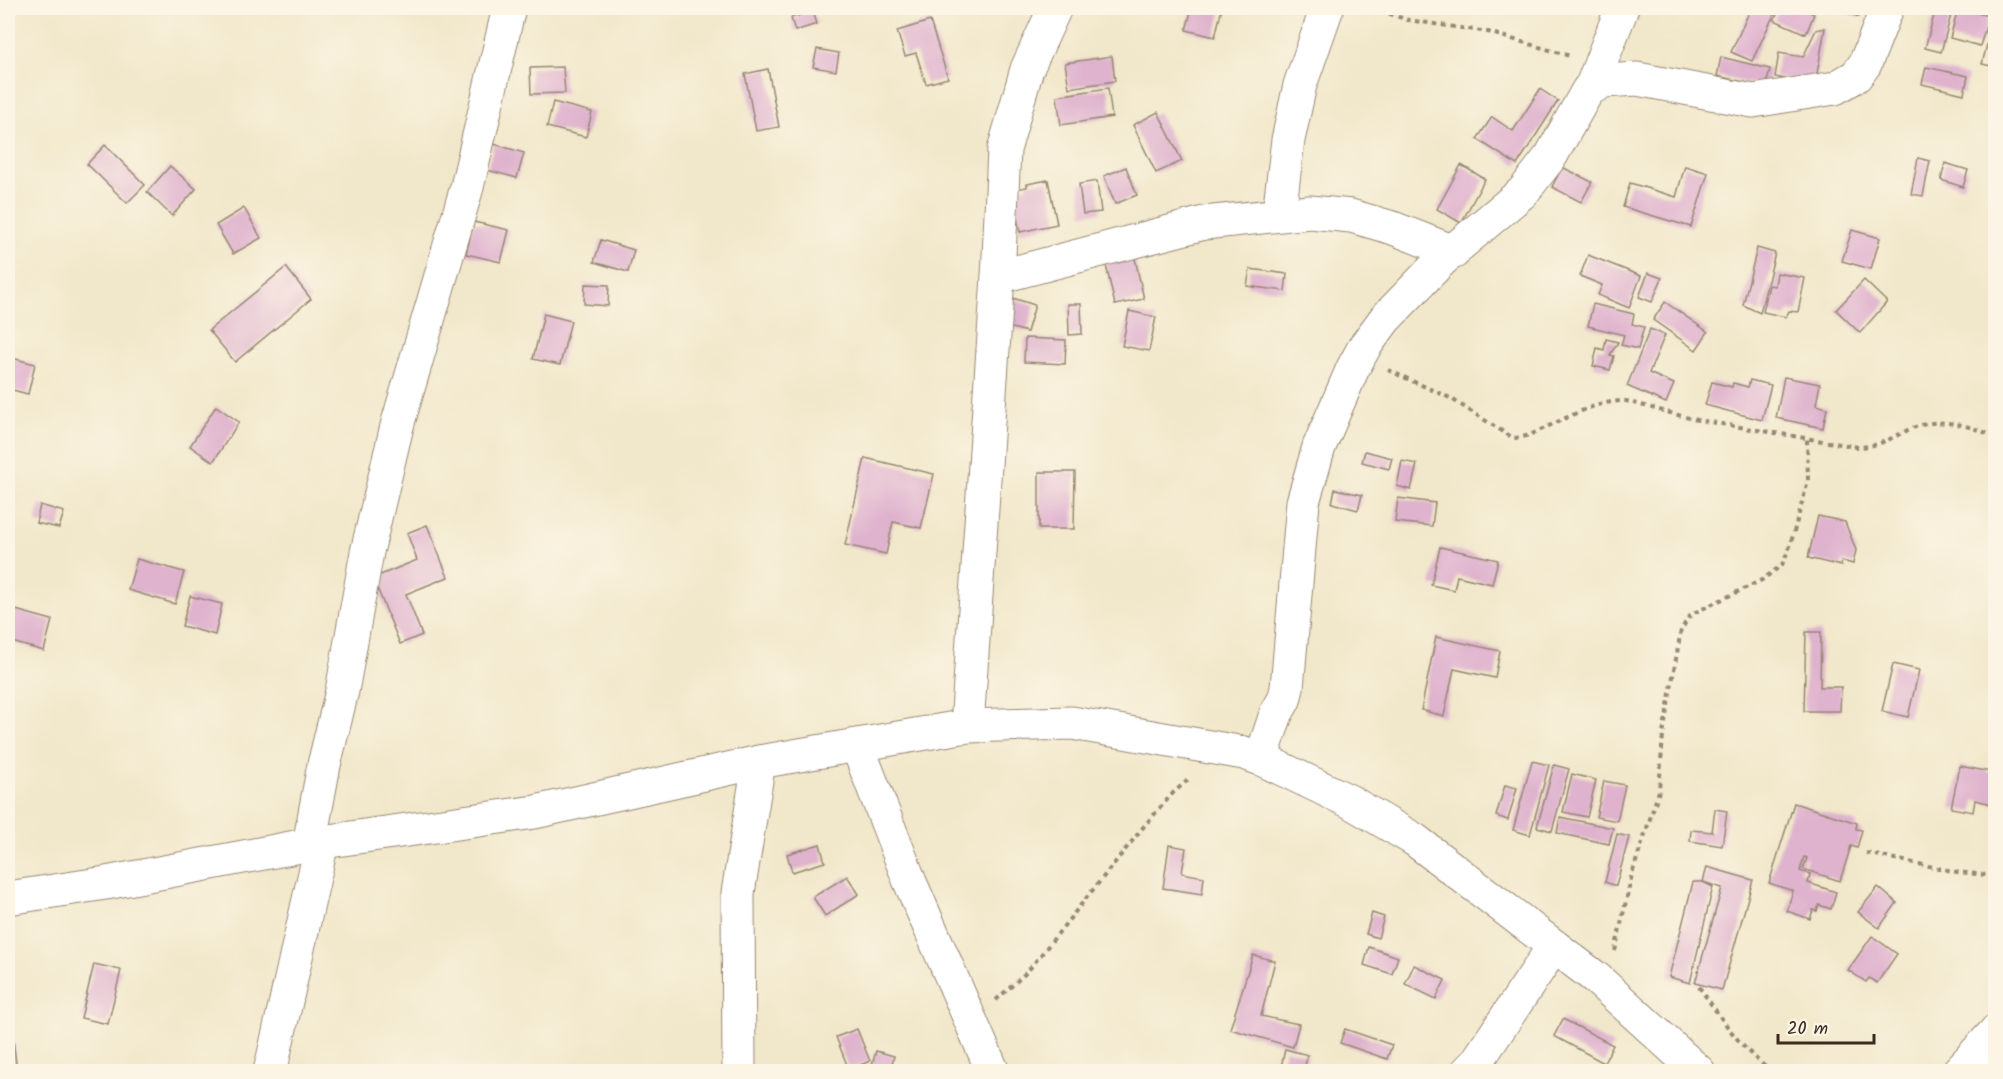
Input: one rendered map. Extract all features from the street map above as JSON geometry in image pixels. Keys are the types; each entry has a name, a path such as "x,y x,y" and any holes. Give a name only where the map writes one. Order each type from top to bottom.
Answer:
{"street":[{"path":"270,1071 315,843 324,765 342,691 367,552 391,449 467,187 509,8"},
{"path":"966,726 998,277 1004,150 1027,69 1055,8"},
{"path":"1279,214 1288,140 1300,85 1327,8"},
{"path":"1261,759 1287,688 1303,502 1319,447 1359,357 1385,319 1442,260 1523,192 1551,156 1595,77 1622,8"},
{"path":"1595,77 1604,81 1636,79 1753,101 1835,88 1856,76 1865,64 1887,8"},
{"path":"998,277 1204,223 1310,212 1351,216 1393,228 1454,252"},
{"path":"8,898 106,883 315,843 535,812 759,762 966,726 1072,723 1221,749 1261,759 1349,801 1415,840 1554,946 1606,987 1699,1071"},
{"path":"857,745 910,882 993,1071"},
{"path":"739,1071 738,893 759,762"},
{"path":"1467,1071 1476,1063 1554,946"},
{"path":"1958,1071 1995,1031"}],"path":[{"path":"1372,8 1408,20 1488,32 1595,77"},
{"path":"1359,357 1450,398 1501,432 1514,438 1525,437 1571,416 1618,401 1693,419 1867,447 1880,445 1913,428 1953,423 1968,425 1995,437"},
{"path":"1606,987 1632,874 1659,790 1664,734 1681,630 1689,617 1696,612 1762,580 1782,565 1790,546 1808,481 1808,439"},
{"path":"972,1021 1027,972 1166,801 1221,749"},
{"path":"1866,853 1957,872 1995,876"},
{"path":"1699,987 1733,1035 1773,1071"}],"building":[{"path":"1192,8 1222,8 1215,37 1186,30"},
{"path":"1751,8 1777,8 1752,61 1731,52"},
{"path":"1780,8 1802,8 1814,14 1806,34 1774,20"},
{"path":"1834,8 1863,8 1859,17"},
{"path":"1936,8 1953,8 1941,52 1925,48"},
{"path":"1958,8 1989,16 1980,46 1950,38"},
{"path":"813,11 817,24 795,31 791,18"},
{"path":"1996,13 1996,67 1982,64"},
{"path":"930,21 948,78 926,84 916,53 905,56 897,31"},
{"path":"1825,28 1815,85 1775,77 1779,53 1803,57 1816,30"},
{"path":"817,49 839,53 836,71 813,67"},
{"path":"1112,56 1115,81 1069,88 1065,63"},
{"path":"1721,57 1770,69 1766,87 1717,76"},
{"path":"563,67 565,93 531,94 530,68"},
{"path":"1926,67 1968,76 1964,94 1922,84"},
{"path":"768,69 779,127 756,131 745,74"},
{"path":"1108,88 1112,117 1061,125 1057,96"},
{"path":"1540,89 1558,101 1517,165 1477,139 1492,117 1513,131"},
{"path":"553,102 592,112 586,137 547,127"},
{"path":"1158,112 1182,161 1156,173 1133,125"},
{"path":"494,144 524,153 517,178 487,170"},
{"path":"105,145 145,185 127,203 87,164"},
{"path":"1918,158 1930,161 1923,196 1911,194"},
{"path":"1945,163 1968,170 1963,187 1941,180"},
{"path":"1461,165 1485,179 1461,223 1437,209"},
{"path":"170,166 196,189 172,216 147,192"},
{"path":"1685,166 1708,173 1691,227 1623,207 1630,183 1676,197"},
{"path":"1126,167 1137,195 1115,204 1104,176"},
{"path":"1562,167 1592,182 1581,202 1552,187"},
{"path":"1048,180 1057,224 1020,232 1011,190"},
{"path":"1097,181 1101,212 1083,214 1079,184"},
{"path":"244,208 261,238 233,254 216,225"},
{"path":"474,222 509,230 501,262 466,254"},
{"path":"1852,230 1880,238 1871,269 1842,261"},
{"path":"1130,236 1144,299 1115,305 1101,243"},
{"path":"601,240 634,250 628,272 594,262"},
{"path":"1757,248 1775,253 1760,313 1743,305"},
{"path":"1588,255 1641,276 1629,308 1598,295 1602,285 1580,276"},
{"path":"286,267 311,299 235,362 209,330"},
{"path":"1250,269 1287,274 1285,291 1247,286"},
{"path":"1648,273 1662,278 1652,302 1639,297"},
{"path":"1777,273 1805,278 1798,312 1789,311 1786,317 1763,312 1769,285 1775,286"},
{"path":"1864,280 1887,302 1860,333 1836,310"},
{"path":"585,284 609,285 608,306 584,304"},
{"path":"1003,295 1035,305 1027,332 995,323"},
{"path":"1665,302 1708,332 1696,350 1653,320"},
{"path":"1068,304 1081,304 1082,334 1069,335"},
{"path":"1593,304 1634,314 1632,324 1644,327 1638,349 1621,345 1624,335 1588,326"},
{"path":"1129,311 1156,317 1149,351 1122,346"},
{"path":"544,314 571,321 560,365 533,359"},
{"path":"1650,329 1665,335 1649,373 1674,384 1666,403 1627,386"},
{"path":"1025,338 1066,340 1065,364 1024,362"},
{"path":"1606,339 1618,342 1610,355 1614,356 1610,370 1593,366 1597,348 1604,350"},
{"path":"8,357 35,364 28,394 8,389"},
{"path":"1784,377 1820,384 1816,405 1827,408 1823,428 1776,418"},
{"path":"1750,380 1771,385 1762,420 1705,405 1712,382 1732,387 1733,383 1748,387"},
{"path":"216,406 239,422 213,462 190,446"},
{"path":"1365,451 1392,458 1389,469 1362,462"},
{"path":"865,458 934,474 921,528 893,522 886,554 845,545"},
{"path":"1402,461 1417,464 1411,490 1397,486"},
{"path":"1039,472 1075,472 1074,529 1039,529"},
{"path":"1335,489 1362,495 1358,510 1332,503"},
{"path":"1398,498 1435,503 1432,526 1395,522"},
{"path":"40,505 64,512 59,528 36,523"},
{"path":"1818,516 1845,522 1856,550 1853,564 1842,561 1841,566 1808,558"},
{"path":"427,525 448,577 406,594 422,635 400,644 373,578 417,560 407,533"},
{"path":"1440,547 1498,560 1492,584 1457,576 1454,590 1431,585"},
{"path":"137,559 184,572 175,604 128,590"},
{"path":"190,596 222,604 215,635 182,626"},
{"path":"12,609 52,620 44,651 8,641"},
{"path":"1806,632 1821,632 1820,687 1841,687 1840,711 1804,711"},
{"path":"1436,637 1500,651 1495,678 1454,669 1444,716 1421,710"},
{"path":"1893,664 1919,670 1908,717 1882,711"},
{"path":"1532,761 1549,765 1530,835 1513,830"},
{"path":"1554,765 1569,769 1552,831 1537,827"},
{"path":"1960,766 1996,773 1996,805 1975,800 1973,812 1951,808"},
{"path":"1572,774 1596,780 1587,817 1563,812"},
{"path":"1604,781 1625,785 1617,821 1596,817"},
{"path":"1505,785 1517,788 1508,820 1496,816"},
{"path":"1794,803 1857,823 1856,829 1862,830 1857,848 1851,846 1840,881 1803,869 1807,858 1804,857 1800,871 1810,874 1808,883 1836,892 1831,909 1819,905 1817,911 1813,910 1810,919 1787,911 1793,891 1769,883"},
{"path":"1715,809 1727,811 1722,846 1690,841 1691,830 1712,832"},
{"path":"1560,817 1613,828 1609,844 1557,833"},
{"path":"1617,834 1629,837 1616,886 1605,882"},
{"path":"820,844 825,862 792,872 787,854"},
{"path":"1169,845 1186,848 1182,873 1204,877 1202,894 1163,888"},
{"path":"1707,867 1753,880 1722,990 1695,983 1722,888 1703,882"},
{"path":"847,876 859,894 825,916 813,897"},
{"path":"1693,882 1703,882 1713,887 1690,983 1669,977"},
{"path":"1878,887 1897,903 1879,928 1858,912"},
{"path":"1372,913 1384,917 1378,938 1366,934"},
{"path":"1872,936 1897,954 1877,983 1869,978 1866,982 1848,970"},
{"path":"1369,947 1398,957 1392,974 1364,965"},
{"path":"1253,955 1275,961 1261,1016 1299,1024 1293,1047 1230,1029"},
{"path":"94,964 121,970 108,1024 81,1018"},
{"path":"1414,965 1445,980 1436,999 1405,984"},
{"path":"1563,1019 1613,1045 1604,1063 1554,1036"},
{"path":"857,1029 870,1061 849,1070 836,1037"},
{"path":"1345,1029 1392,1045 1387,1059 1340,1043"},
{"path":"12,1030 17,1072 8,1072 8,1031"},
{"path":"1285,1049 1308,1055 1303,1072 1280,1072"},
{"path":"876,1051 894,1056 890,1072 870,1072"}]}
